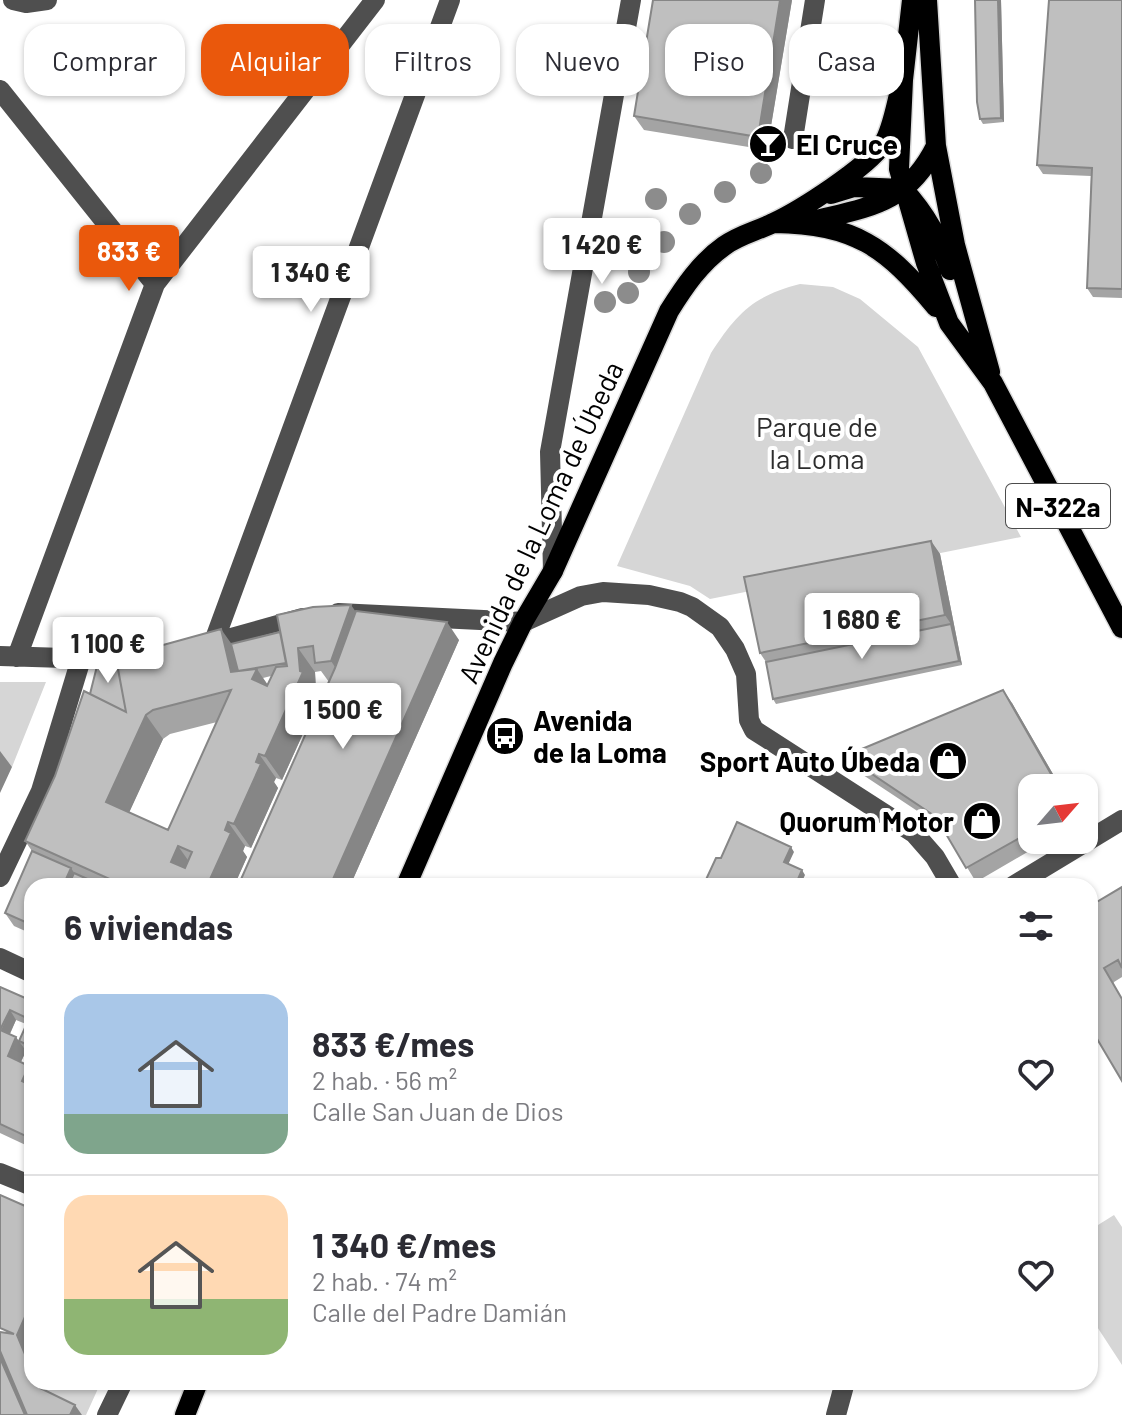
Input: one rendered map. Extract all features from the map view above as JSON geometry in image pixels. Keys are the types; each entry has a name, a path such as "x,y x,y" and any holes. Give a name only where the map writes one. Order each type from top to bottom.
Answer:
{"main road":[{"name":"N-322a","path":"904,71 912,0"},
{"name":"N-322a","path":"927,0 936,146 955,245 993,383"},
{"path":"773,223 808,202 884,144 898,96"},
{"name":"N-322a","path":"902,96 899,169 903,189 949,323 993,383 1122,628"},
{"path":"773,223 805,223 867,208 886,200 920,172 936,146"},
{"path":"808,202 854,187 903,189 927,217 979,332"},
{"name":"Avenida de la Loma de Úbeda","path":"410,878 523,622 553,571 669,311 685,285 709,258 745,233 773,223"},
{"path":"805,223 855,237 891,258 949,323"},
{"path":"185,1415 195,1390"}],"street":[{"path":"0,4 5,0"},
{"path":"13,0 26,3 47,0"},
{"path":"157,655 129,660 8,657 155,284 375,0"},
{"path":"213,644 450,0"},
{"path":"553,571 550,452 631,0"},
{"path":"793,139 815,0"},
{"path":"0,90 155,284"},
{"path":"185,649 291,621 346,612 523,622 581,596 603,592 649,595 692,607 720,627 735,649 746,674 749,720 754,730 914,833 935,857 947,878"},
{"path":"0,877 41,791 81,659"},
{"path":"1026,878 1122,820"},
{"path":"0,958 24,969"},
{"path":"0,1173 24,1183"},
{"path":"107,1415 119,1390"},
{"path":"836,1415 843,1390"}],"green space":[{"name":"Parque de la Loma","path":"800,284 833,287 860,299 918,347 1021,537 710,599 690,586 617,566 711,353 729,327 748,308 770,294"},
{"path":"0,682 46,682 12,767 0,762"},
{"path":"1114,1215 1122,1227 1122,1365 1098,1328 1098,1225"},
{"path":"44,1390 97,1390 86,1415 77,1415 49,1402"}],"building":[{"path":"653,0 780,0 773,44 773,24 665,24 665,96 765,96 758,137 634,116 637,96 649,96 649,24"},
{"path":"975,0 998,0 1001,118 980,119"},
{"path":"1049,0 1122,0 1122,289 1087,288 1092,168 1037,165"},
{"path":"931,541 945,615 760,653 744,577"},
{"path":"351,605 331,661 315,663 313,646 298,648 300,671 303,672 265,756 259,754 256,762 261,764 234,824 228,822 225,830 231,833 211,878 107,878 25,841 55,776 84,691 126,712 116,658 221,629 231,672 257,669 252,679 267,686 276,667 287,666 277,615 313,607","holes":["231,690 168,830 106,802 146,715 153,710","178,846 192,852 185,868 171,862"]},
{"path":"356,611 447,622 334,878 242,878 335,668"},
{"path":"951,624 959,661 773,699 766,662"},
{"path":"280,632 286,663 238,671 231,644"},
{"path":"98,662 117,664 126,712 90,694"},
{"path":"1003,690 1051,774 1018,774 1018,839 966,868 936,817 845,756"},
{"path":"737,822 791,847 784,862 802,870 798,878 707,878 716,858 721,858"},
{"path":"32,851 71,868 67,878 24,878 24,921 5,913"},
{"path":"1122,887 1122,968 1118,960 1104,968 1122,999 1122,1081 1098,1040 1098,901"},
{"path":"0,987 24,998 24,1017 10,1010 0,1030"},
{"path":"0,1030 16,1037 8,1056 24,1064 24,1135 0,1124"},
{"path":"0,1195 24,1206 24,1319 17,1335 24,1352 24,1390 44,1390 75,1405 70,1415 27,1415 0,1351 0,1332 14,1334 0,1328"},
{"path":"0,1358 25,1415 0,1415"}],"place":[{"name":"El Cruce","path":"768,144"},
{"name":"Avenida de la Loma","path":"505,736"},
{"name":"Sport Auto Úbeda","path":"948,761"},
{"name":"Quorum Motor","path":"982,821"}]}
